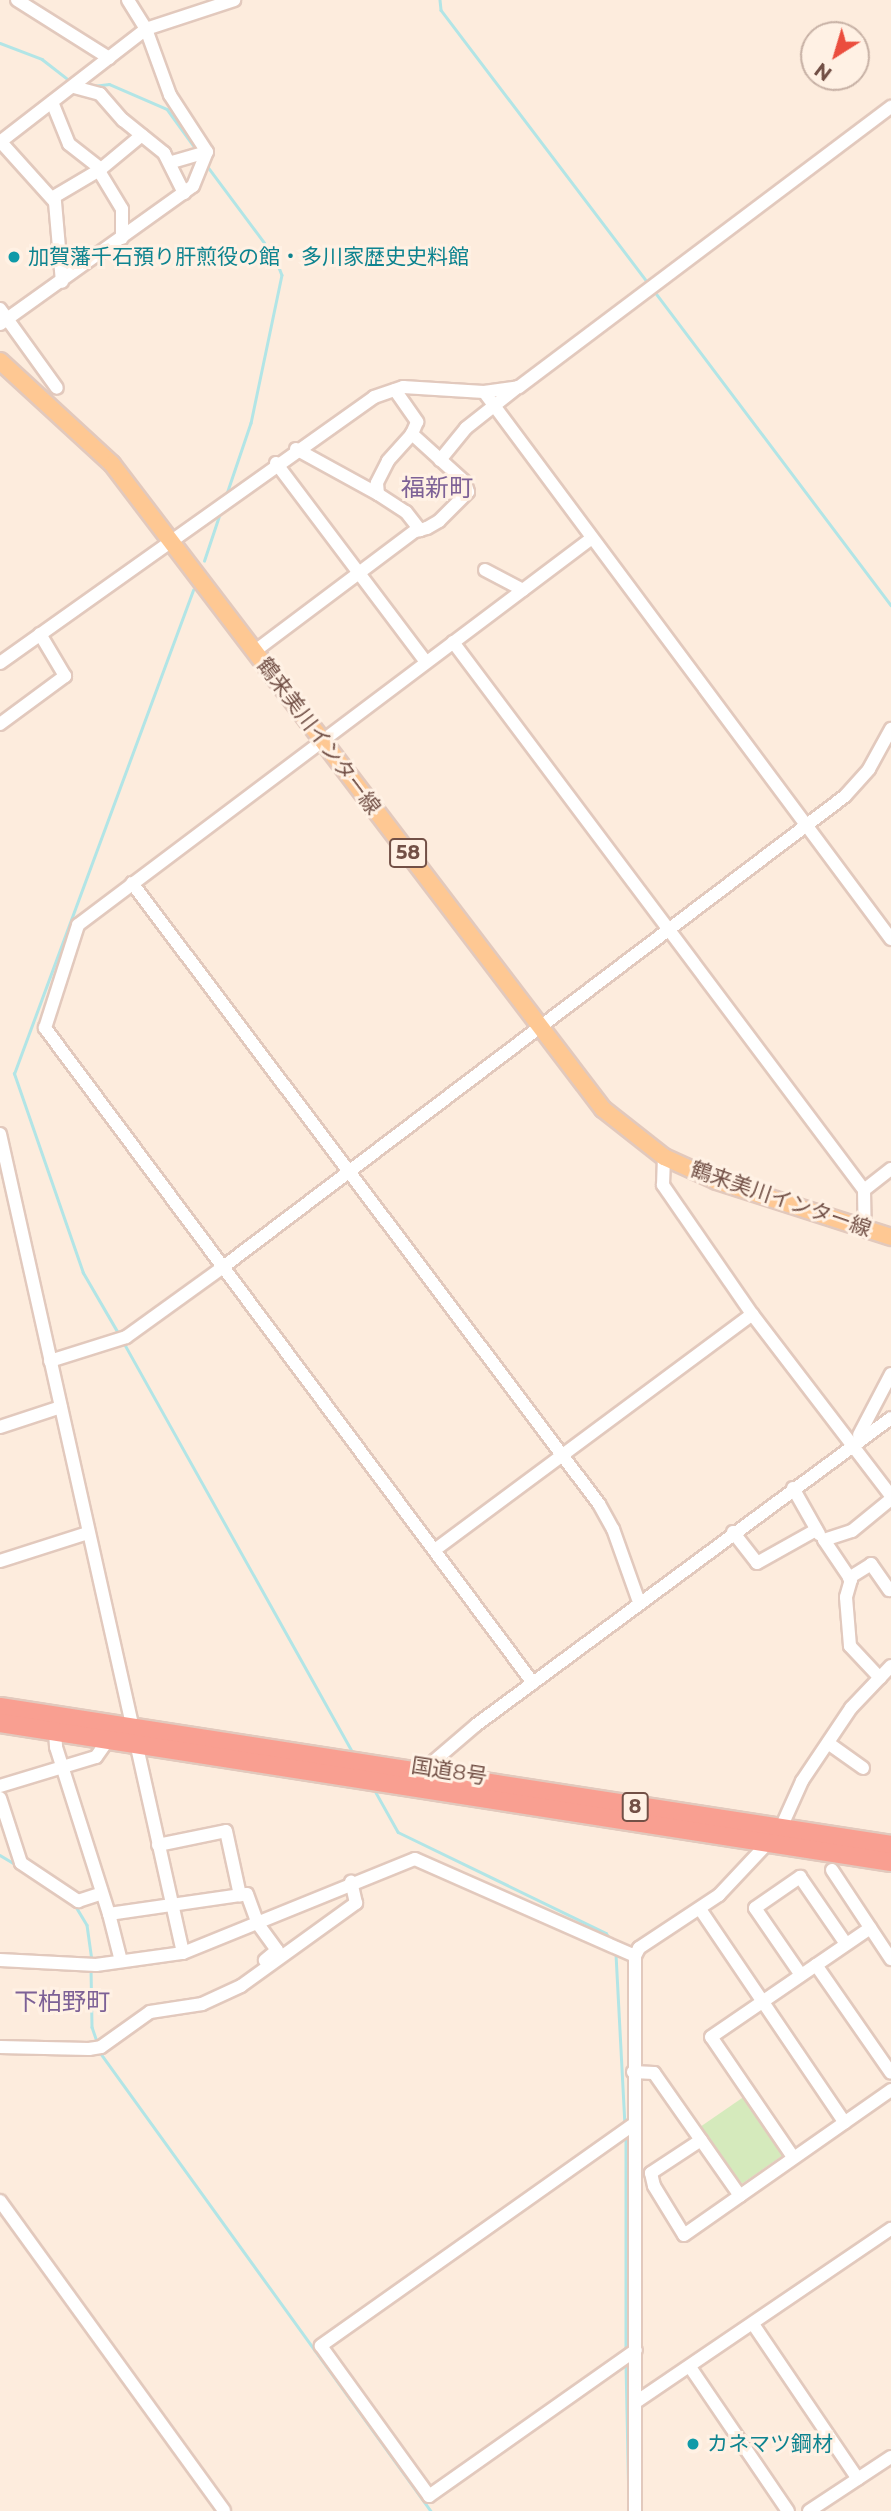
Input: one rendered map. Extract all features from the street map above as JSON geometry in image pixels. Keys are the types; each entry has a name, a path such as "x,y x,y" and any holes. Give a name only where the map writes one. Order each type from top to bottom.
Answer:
{"highway":[{"name":"国道8号","path":"0,1707 354,1780 764,1844 891,1861"},
{"name":"国道8号","path":"0,1723 107,1741 133,1736 347,1762 891,1845"}],"main road":[{"name":"鶴来美川インター線","path":"0,361 112,464 172,538 603,1109 664,1157 717,1181 891,1237"}],"street":[{"path":"17,0 109,58"},
{"path":"128,0 146,29 170,95 207,152"},
{"path":"62,282 52,198 0,141 146,29 234,0"},
{"path":"79,83 100,94 172,162 184,193"},
{"path":"52,102 69,144 100,170 122,209 122,238"},
{"path":"440,460 466,428 494,406 891,107"},
{"path":"52,198 100,170 142,135"},
{"path":"172,162 207,152"},
{"path":"57,388 2,317 62,282 193,186 207,152"},
{"path":"0,663 353,408 395,390 433,387 484,392 519,387"},
{"path":"378,494 381,472 412,434 417,422 395,390"},
{"path":"484,392 891,939"},
{"path":"255,650 359,572 420,530 439,521 468,492 465,482 412,434"},
{"path":"296,449 406,512 420,530"},
{"path":"276,463 426,662"},
{"path":"533,1684 436,1549 45,1028 78,925 592,538"},
{"path":"485,570 523,590"},
{"path":"0,724 65,676 40,634"},
{"path":"453,642 864,1190 865,1229"},
{"path":"50,1361 122,1339 223,1267 845,796 869,769 890,733"},
{"path":"132,883 562,1456 613,1529 639,1602"},
{"path":"0,1134 183,1953"},
{"path":"664,1157 663,1185 752,1314 891,1497 852,1531 820,1535 757,1563 733,1532"},
{"path":"864,1190 891,1169"},
{"path":"436,1549 752,1314"},
{"path":"852,1444 869,1423 891,1374"},
{"path":"0,1427 61,1408"},
{"path":"432,1775 434,1761 441,1755 639,1602 891,1418"},
{"path":"793,1488 849,1578 850,1646 880,1678"},
{"path":"0,1561 88,1533"},
{"path":"849,1578 871,1564 889,1590"},
{"path":"629,1954 700,1909 736,1879 764,1844 780,1830 802,1781 851,1708 891,1666"},
{"path":"55,1732 61,1766 109,1914 121,1961"},
{"path":"0,1786 96,1757 107,1741"},
{"path":"828,1743 863,1768"},
{"path":"0,1798 21,1863 78,1901 102,1893"},
{"path":"158,1845 226,1830 240,1895"},
{"path":"0,1960 92,1965 183,1953 258,1924 351,1882 424,1859 629,1954"},
{"path":"832,1870 891,1959"},
{"path":"801,1975 755,1908 800,1877 846,1944"},
{"path":"0,2047 95,2048 150,2012 202,2004 226,1993 356,1903 351,1882"},
{"path":"109,1914 247,1894 258,1924 277,1950 203,2013"},
{"path":"700,1909 845,2123"},
{"path":"793,2157 711,2037 870,1928"},
{"path":"629,1954 633,2072 628,2126 628,2354 636,2402 635,2511"},
{"path":"816,1965 891,2073"},
{"path":"633,2072 654,2073 740,2196"},
{"path":"701,2140 651,2173 654,2186 684,2235 891,2090"},
{"path":"628,2126 321,2346 429,2496 628,2354"},
{"path":"0,2201 224,2511"},
{"path":"636,2402 891,2229"},
{"path":"753,2324 858,2479"},
{"path":"690,2367 788,2511"},
{"path":"809,2511 891,2457"}],"green space":[{"path":"745,2096 783,2150 782,2156 743,2183 737,2182 700,2127"}],"waterway":[{"path":"440,0 441,10 649,284"},
{"path":"0,43 42,59 70,81"},
{"path":"93,86 109,84 167,109 193,145"},
{"path":"208,167 275,257 282,275 251,423 226,497"},
{"path":"655,292 891,605"},
{"path":"204,561 220,513"},
{"path":"119,1335 83,1273 14,1074 193,590"},
{"path":"124,1343 355,1756"},
{"path":"374,1789 398,1832 606,1933 612,1941"},
{"path":"0,1855 15,1864"},
{"path":"75,1905 87,1925 92,1961"},
{"path":"616,1954 625,2125"},
{"path":"91,1968 92,2027 98,2044"},
{"path":"99,2051 431,2511"},
{"path":"626,2135 626,2353"},
{"path":"626,2363 629,2510"}],"place":[{"name":"加賀藩千石預り肝煎役の館・多川家歴史史料館","path":"14,257"},
{"name":"カネマツ鋼材","path":"693,2444"}],"district":[{"name":"福新町","path":"437,488"},
{"name":"下柏野町","path":"62,2002"}]}
